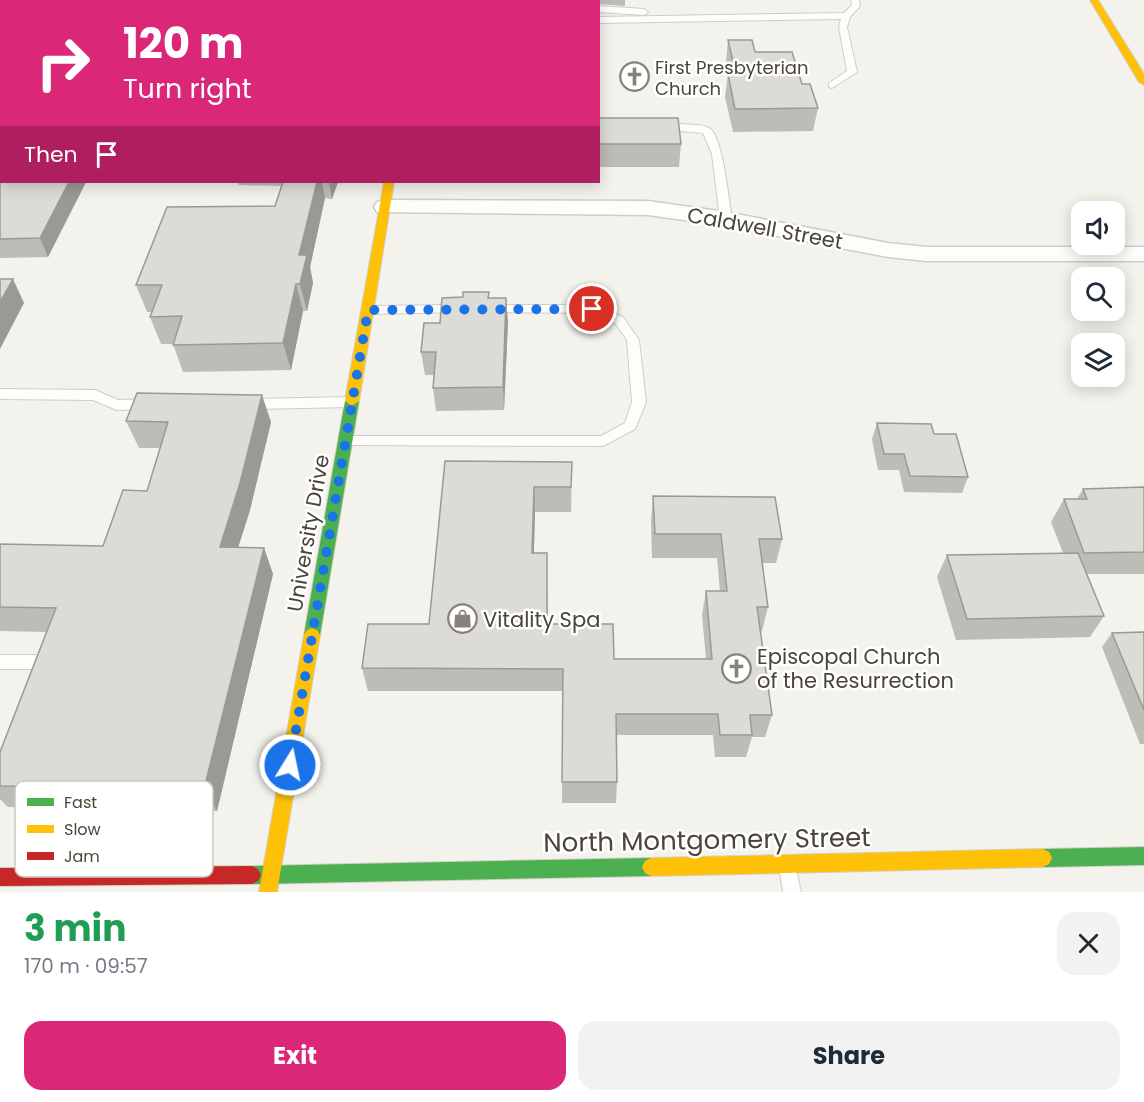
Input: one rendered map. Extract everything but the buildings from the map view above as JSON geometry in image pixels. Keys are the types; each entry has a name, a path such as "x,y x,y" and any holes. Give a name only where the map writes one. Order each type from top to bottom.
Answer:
{"street":[{"path":"1094,0 1144,82"},
{"name":"University Drive","path":"268,892 389,183"},
{"name":"Caldwell Street","path":"385,207 648,208 726,219 888,250 927,254 1144,254"},
{"name":"North Montgomery Street","path":"213,875 1144,856"},
{"name":"North Montgomery Street","path":"0,878 68,877"}],"lane":[{"path":"832,85 852,72 843,27 846,16 856,6 855,0"},
{"path":"600,9 696,18"},
{"path":"600,20 846,16"},
{"path":"647,129 681,127 707,130 717,154 726,219"},
{"path":"345,441 603,441 630,426 639,402 633,340 619,320 592,309 368,310"},
{"path":"0,394 95,395 117,405 162,404"},
{"path":"231,404 352,402"},
{"path":"0,662 47,662"},
{"path":"788,862 792,892"}],"traffic: fast":[{"path":"312,635 352,401"},
{"path":"1043,858 1144,856"},
{"path":"252,875 651,867"}],"traffic: slow":[{"path":"1094,0 1144,82"},
{"path":"352,401 389,183"},
{"path":"268,892 312,635"},
{"path":"651,867 1043,858"}],"traffic: jam":[{"path":"213,875 252,875"},
{"path":"0,877 15,877"}],"place":[{"name":"First Presbyterian Church","path":"634,77"},
{"name":"Vitality Spa","path":"462,619"},
{"name":"Episcopal Church of the Resurrection","path":"736,668"}],"route":[{"path":"290,765 368,310 592,309"}]}
